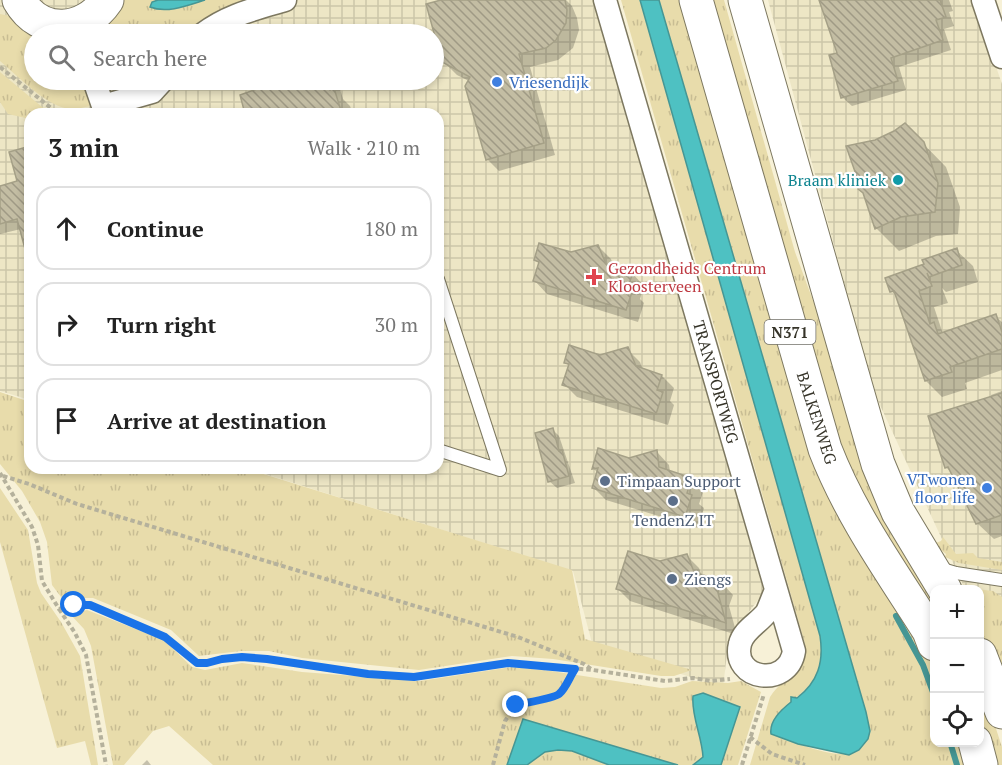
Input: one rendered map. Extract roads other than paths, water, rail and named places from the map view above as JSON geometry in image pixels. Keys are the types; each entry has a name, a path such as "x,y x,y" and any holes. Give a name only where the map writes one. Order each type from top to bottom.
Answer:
{"main road":[{"path":"19,0 32,16 47,24"},
{"path":"85,24 107,0"},
{"name":"BALKENWEG","path":"696,0 809,398 830,460 852,511 932,639"},
{"name":"N371","path":"745,0 878,464 898,512 937,577"},
{"path":"984,665 1002,712"},
{"path":"976,747 981,765"}],"street":[{"path":"217,24 241,13 285,0"},
{"name":"TRANSPORTWEG","path":"605,0 794,651 792,660 783,671 770,676 757,675 744,666 739,647 744,635 766,612 776,590"},
{"path":"982,0 1002,57"},
{"path":"97,90 103,108"},
{"path":"109,108 154,90"}],"lane":[{"path":"444,297 500,470 444,452"},
{"path":"937,577 945,571 1002,580"}],"water":[{"path":"205,0 164,10 150,7 152,2"},
{"path":"640,0 659,0 866,712 870,731 868,739 859,750 849,755 798,744 771,734 774,720 791,702 791,697 797,698 815,678 820,663 820,636"},
{"path":"703,693 740,707 721,765 693,765 703,757 693,696"},
{"path":"523,719 678,765 609,765 572,751 558,750 545,752 527,765 507,765"}],"waterway":[{"path":"896,616 923,665 933,693"},
{"path":"952,747 957,765"}],"place":[{"name":"Vriesendijk","path":"497,82"},
{"name":"Braam kliniek","path":"898,180"},
{"name":"Gezondheids Centrum Kloosterveen","path":"594,277"},
{"name":"Timpaan Support","path":"605,481"},
{"name":"VTwonen floor life","path":"987,488"},
{"name":"TendenZ IT","path":"673,501"},
{"name":"Ziengs","path":"672,579"}]}
